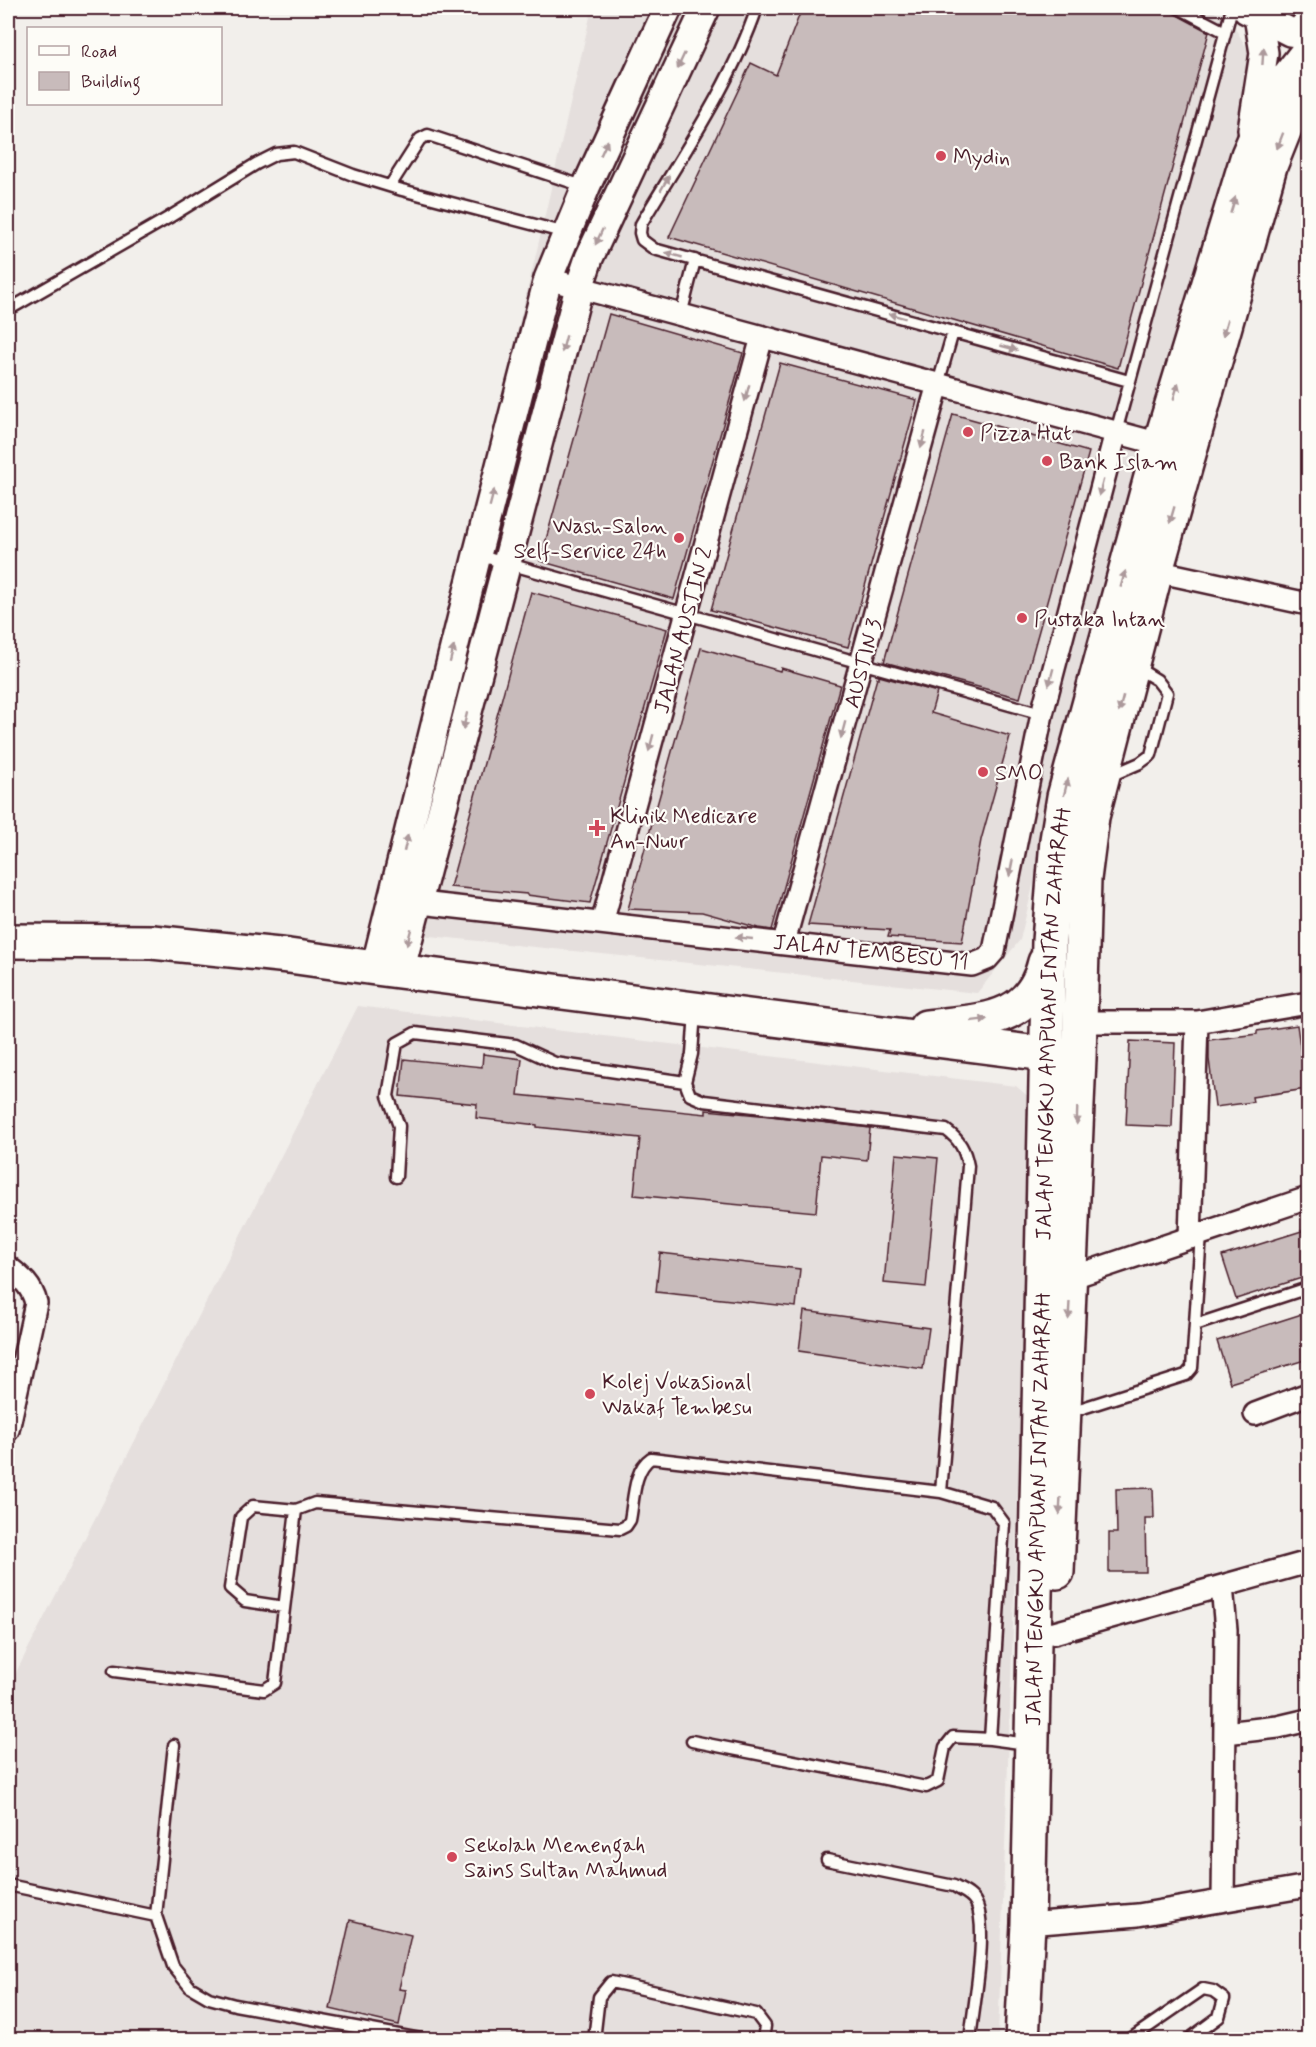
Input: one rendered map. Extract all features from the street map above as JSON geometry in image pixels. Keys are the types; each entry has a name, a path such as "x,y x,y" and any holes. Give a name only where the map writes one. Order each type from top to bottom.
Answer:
{"main road":[{"name":"JALAN TENGKU AMPUAN INTAN ZAHARAH","path":"1036,2040 1031,1744 1044,1633 1064,1414 1070,1278 1063,1056 1049,941 1058,840 1064,797 1161,444 1248,155 1280,88 1308,52"},
{"name":"JALAN TENGKU AMPUAN INTAN ZAHARAH","path":"1022,2040 1034,1925 1044,1633 1046,1118 1063,1056 1080,1022 1084,879 1092,817 1156,571 1270,166 1286,126 1308,90"},
{"path":"8,941 152,942 289,956 1063,1056"},
{"path":"879,1033 993,1018 1008,1013 1031,995 1042,976 1049,941"},
{"path":"989,1047 1029,1074 1041,1090 1046,1118"}],"street":[{"path":"387,970 392,900 548,279 586,187 668,8"},
{"path":"387,970 418,903 579,288 589,258 706,8"},
{"path":"1305,8 1308,13"},
{"path":"1251,12 1295,33 1302,31 1308,22"},
{"path":"1248,155 1264,53 1251,12"},
{"path":"548,279 1161,444"},
{"name":"JALAN AUSTIN 2","path":"602,923 762,337"},
{"name":"AUSTIN 3","path":"784,942 938,384"},
{"name":"JALAN TEMBESU 11","path":"392,900 784,942 972,965 987,959 994,951 1042,714 1116,432"},
{"path":"1156,571 1308,604"},
{"path":"1080,1022 1197,1022 1308,1003"},
{"path":"1195,1236 1197,1022"},
{"path":"1070,1278 1308,1198"},
{"path":"8,1267 26,1282 36,1303 8,1430"},
{"path":"1255,1414 1308,1394"},
{"path":"1044,1633 1308,1562"},
{"path":"1222,1586 1226,1630 1223,1900"},
{"path":"1225,1733 1278,1728 1308,1719"},
{"path":"1034,1925 1138,1915 1308,1886"}],"lane":[{"path":"757,8 728,76 641,224 642,240 654,249 1129,381"},
{"path":"1179,8 1225,32"},
{"path":"1116,432 1232,8"},
{"path":"390,186 420,139 428,135 586,187"},
{"path":"8,310 276,154 294,152 390,186 566,233"},
{"path":"681,315 695,260"},
{"path":"938,384 953,332"},
{"path":"477,555 1042,714"},
{"path":"696,1009 692,1054 685,1082 690,1095 704,1101 946,1130 964,1149 968,1166 941,1492"},
{"path":"396,1177 399,1126 388,1096 397,1043 415,1033 516,1045 555,1063 685,1082"},
{"path":"1064,1414 1186,1375 1192,1368 1195,1325 1195,1236"},
{"path":"1195,1325 1308,1288"},
{"path":"284,1607 245,1601 230,1588 241,1517 253,1506 296,1510 315,1503 620,1529 630,1520 639,1471 651,1458 941,1492 992,1507 1004,1523 990,1739"},
{"path":"114,1671 264,1689 275,1683 296,1510"},
{"path":"692,1741 927,1787 938,1781 945,1747 953,1737 1031,1744"},
{"path":"174,1745 156,1916 172,1966 190,1988 210,1998 236,2005 426,2040"},
{"path":"827,1860 954,1886 969,1894 976,1903 982,1930 969,2040"},
{"path":"8,1885 156,1916"},
{"path":"594,2040 598,1997 611,1982 756,2014 765,2026 764,2040"},
{"path":"1129,2040 1203,1989 1213,1991 1224,1999 1219,2017 1188,2040"}],"shaded area":[{"path":"592,8 1207,8 1230,20 1251,55 1244,139 1068,741 1020,940 977,993 372,930 537,250"},
{"name":"Kolej Vokasional Wakaf Tembesu","path":"358,1006 1016,1086 1032,1100 998,2039 8,2039 8,1688"}],"building":[{"name":"Mydin","path":"802,8 1164,8 1209,32 1118,368 669,237 751,63 776,75"},
{"path":"609,314 743,353 674,599 540,561"},
{"path":"780,363 917,400 848,647 711,610"},
{"path":"953,414 1089,452 1020,698 884,662"},
{"path":"531,592 667,629 590,903 450,887"},
{"path":"701,648 780,671 781,668 840,685 772,930 702,912 628,909"},
{"path":"879,676 937,692 931,713 1010,736 981,840 962,942 888,937 890,930 808,925"},
{"path":"1297,1025 1306,1089 1252,1097 1253,1102 1215,1107 1209,1040 1257,1034 1257,1031"},
{"path":"1130,1041 1175,1043 1172,1127 1126,1125"},
{"path":"483,1054 522,1059 518,1095 706,1114 706,1110 770,1116 870,1128 867,1160 821,1155 816,1212 634,1195 640,1138 476,1118 477,1104 400,1096 404,1059 482,1067"},
{"path":"896,1154 938,1158 926,1287 884,1283"},
{"path":"1308,1229 1308,1276 1236,1299 1222,1256"},
{"path":"660,1253 800,1269 796,1307 656,1292"},
{"path":"804,1311 929,1328 923,1369 799,1351"},
{"path":"1308,1312 1308,1359 1230,1383 1217,1341"},
{"path":"1153,1488 1154,1518 1145,1518 1146,1572 1109,1572 1109,1533 1117,1533 1116,1489"},
{"path":"350,1920 411,1935 399,1989 406,1990 399,2025 330,2009"}],"place":[{"name":"Mydin","path":"941,156"},
{"name":"Pizza Hut","path":"968,432"},
{"name":"Bank Islam","path":"1047,461"},
{"name":"Wash-Salon Self-Service 24h","path":"679,538"},
{"name":"Pustaka Intan","path":"1022,618"},
{"name":"SMO","path":"983,772"},
{"name":"Klinik Medicare An-Nuur","path":"597,828"},
{"name":"Kolej Vokasional Wakaf Tembesu","path":"590,1394"},
{"name":"Sekolah Menengah Sains Sultan Mahmud","path":"452,1857"}]}
